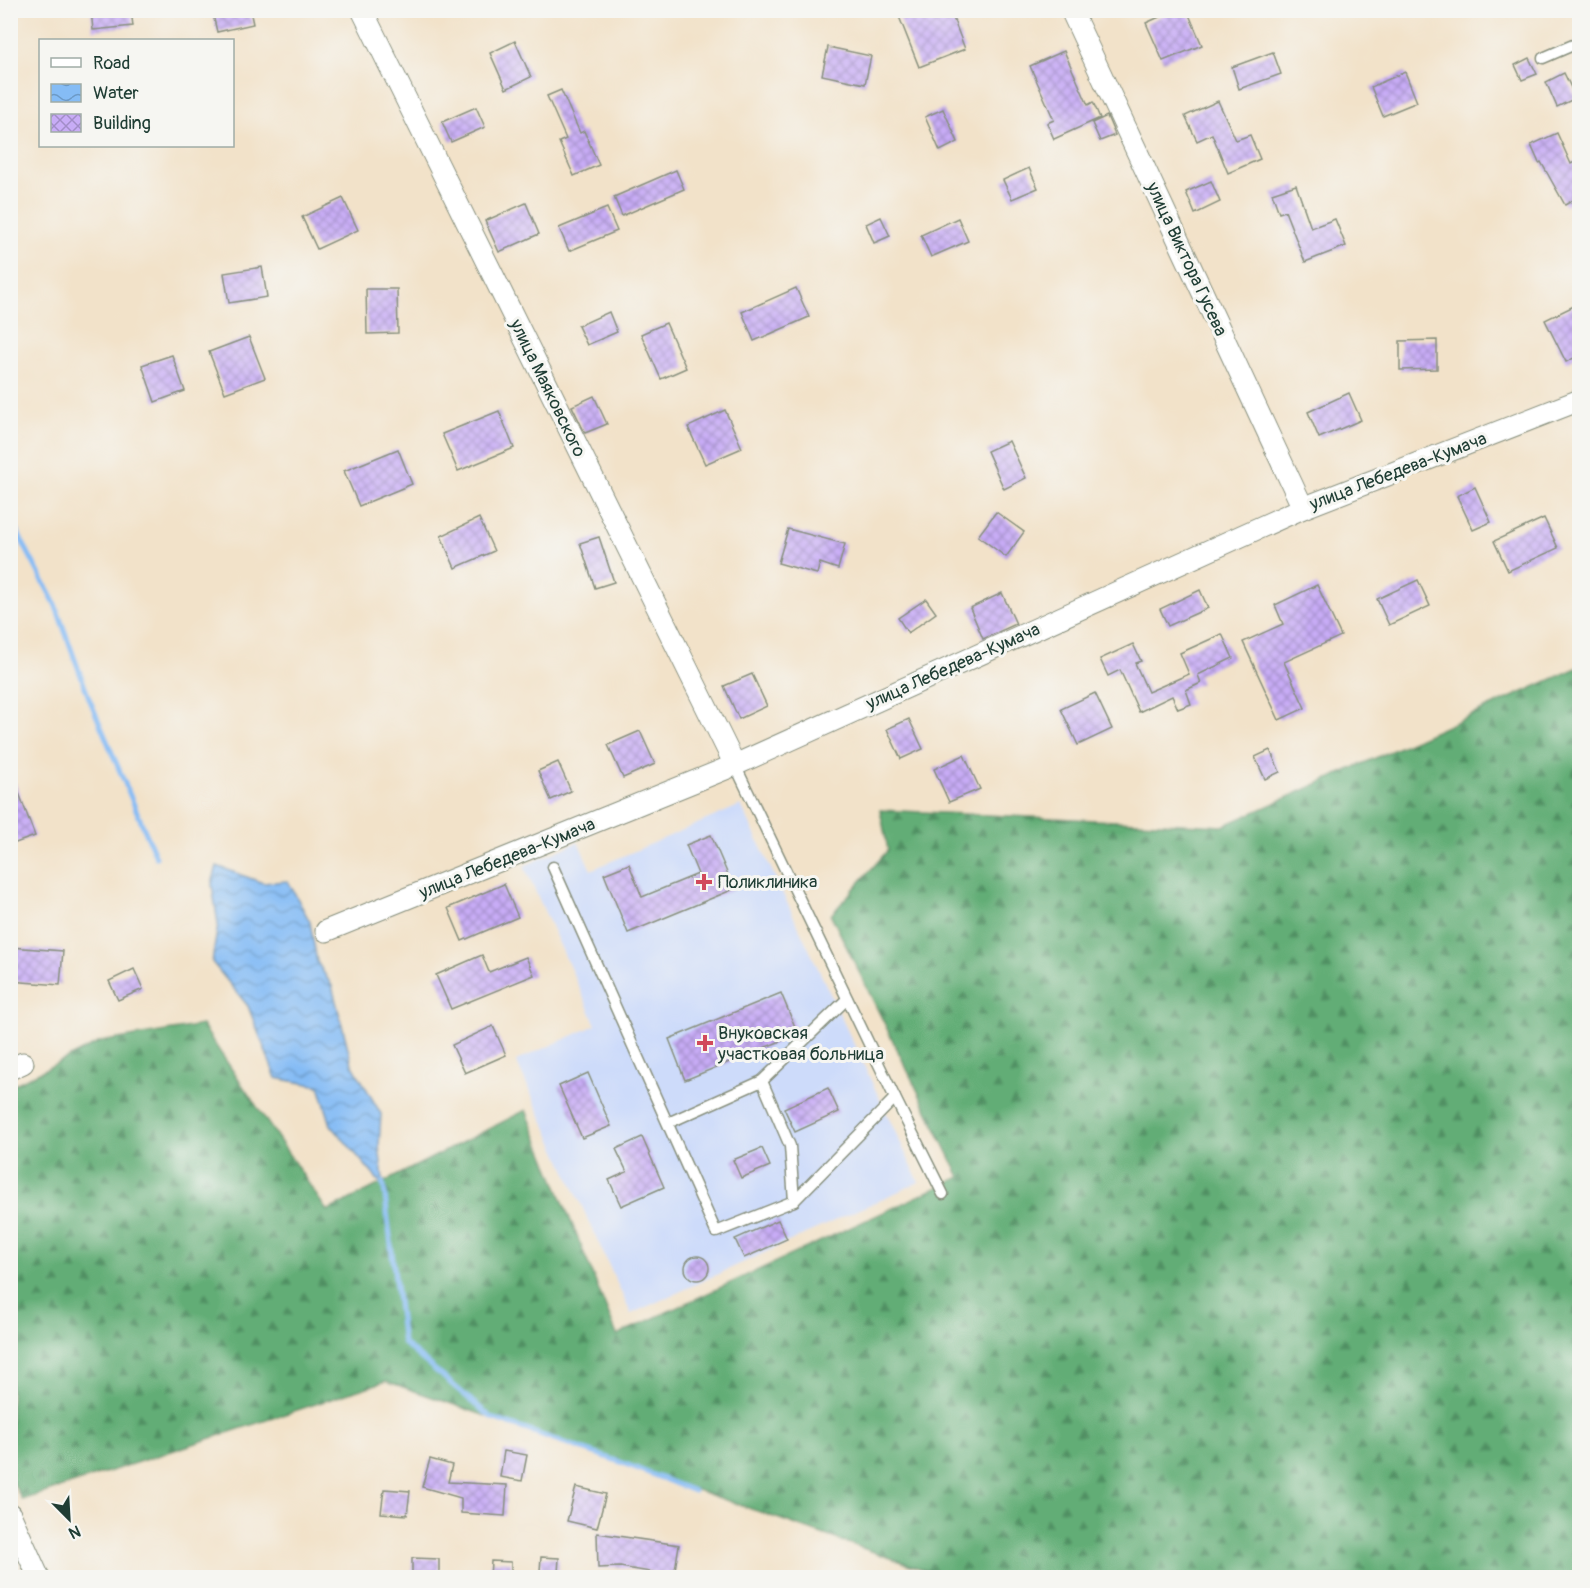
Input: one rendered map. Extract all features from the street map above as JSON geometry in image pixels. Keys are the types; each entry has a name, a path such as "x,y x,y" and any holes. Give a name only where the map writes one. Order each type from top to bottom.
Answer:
{"street":[{"name":"улица Маяковского","path":"362,10 735,765"},
{"name":"улица Виктора Гусева","path":"1071,10 1303,508"},
{"name":"улица Лебедева-Кумача","path":"326,931 735,765 1303,508 1580,400"},
{"path":"11,1518 39,1578"}],"lane":[{"path":"1543,58 1580,42"},
{"path":"735,765 895,1098 944,1194"},
{"path":"554,867 716,1232 794,1201 895,1098"},
{"path":"668,1123 762,1081 847,999"},
{"path":"762,1081 790,1146 794,1201"}],"shaded area":[{"name":"Внуковская участковая больница","path":"741,805 919,1182 631,1314 516,1061 596,1025 524,866 578,842 591,870"}],"green space":[{"path":"1579,667 1579,1577 945,1577 386,1381 22,1500 11,1478 11,1086 100,1042 202,1025 327,1211 526,1110 617,1335 960,1177 831,915 888,850 880,810 1223,826"}],"water":[{"path":"217,866 263,883 288,881 310,922 317,962 332,986 352,1064 381,1114 379,1146 384,1187 331,1125 319,1086 276,1078 248,1006 212,962 218,924 212,884"}],"building":[{"path":"91,10 131,10 133,26 93,30"},
{"path":"212,10 250,10 253,24 217,32"},
{"path":"907,10 950,10 965,49 919,67 898,14"},
{"path":"1175,10 1187,10 1202,45 1163,61 1146,23"},
{"path":"515,41 531,77 506,89 490,53"},
{"path":"828,47 871,56 865,84 822,75"},
{"path":"1064,51 1088,105 1093,102 1100,118 1054,139 1047,123 1054,120 1030,66"},
{"path":"1273,52 1281,74 1239,89 1232,67"},
{"path":"1529,58 1537,74 1522,80 1515,65"},
{"path":"1405,72 1417,102 1383,116 1371,87"},
{"path":"1564,73 1576,98 1557,107 1546,82"},
{"path":"561,90 580,133 584,131 599,165 574,176 559,142 566,139 547,96"},
{"path":"1218,101 1236,140 1250,135 1260,159 1228,173 1212,134 1197,141 1185,116"},
{"path":"476,107 485,127 451,142 442,122"},
{"path":"943,109 958,142 940,151 925,117"},
{"path":"1107,116 1115,135 1100,141 1092,123"},
{"path":"1557,133 1571,164 1580,159 1580,196 1565,205 1541,162 1539,163 1531,145"},
{"path":"1029,168 1038,188 1012,199 1003,180"},
{"path":"676,170 684,189 622,216 614,197"},
{"path":"1211,181 1220,202 1195,214 1186,192"},
{"path":"1296,185 1311,228 1335,219 1346,246 1305,262 1285,211 1279,213 1272,193"},
{"path":"343,198 358,230 317,249 302,217"},
{"path":"526,203 539,234 499,252 485,221"},
{"path":"607,208 617,231 569,251 559,228"},
{"path":"881,217 890,236 874,243 866,224"},
{"path":"958,218 968,241 931,257 921,235"},
{"path":"262,267 267,297 229,303 224,273"},
{"path":"796,288 809,317 754,341 742,312"},
{"path":"366,289 397,289 398,333 367,334"},
{"path":"1580,303 1580,355 1566,362 1545,320"},
{"path":"609,312 617,332 587,345 578,326"},
{"path":"666,323 686,368 661,379 641,334"},
{"path":"249,337 265,378 225,393 209,352"},
{"path":"1437,340 1437,369 1400,370 1400,341"},
{"path":"172,355 185,391 155,402 142,365"},
{"path":"1349,393 1361,420 1319,438 1308,412"},
{"path":"594,396 607,424 585,433 572,406"},
{"path":"725,410 742,448 705,464 688,427"},
{"path":"499,411 514,448 458,471 442,434"},
{"path":"1009,441 1026,478 1004,489 987,451"},
{"path":"398,449 412,484 359,506 344,471"},
{"path":"1475,487 1491,522 1473,530 1457,496"},
{"path":"996,512 1024,532 1006,557 978,536"},
{"path":"479,518 494,551 455,568 441,536"},
{"path":"1544,518 1558,548 1508,571 1494,541"},
{"path":"788,529 845,544 838,569 820,563 817,574 778,563"},
{"path":"599,537 614,582 595,588 580,543"},
{"path":"1418,580 1430,606 1389,625 1377,599"},
{"path":"1317,585 1341,636 1284,662 1305,708 1279,720 1243,642 1283,624 1275,605"},
{"path":"1200,590 1208,608 1168,626 1160,609"},
{"path":"1002,593 1016,624 983,639 970,608"},
{"path":"926,599 936,613 908,633 898,618"},
{"path":"1222,634 1233,658 1198,675 1201,683 1186,690 1191,704 1178,709 1172,696 1139,712 1120,670 1108,676 1100,659 1133,644 1141,661 1135,663 1148,692 1189,674 1180,653"},
{"path":"752,674 767,706 739,719 724,686"},
{"path":"1095,693 1112,729 1078,745 1061,709"},
{"path":"909,719 923,749 901,759 887,729"},
{"path":"640,731 655,764 623,778 608,745"},
{"path":"1270,750 1280,772 1265,779 1255,757"},
{"path":"964,755 980,789 949,802 934,769"},
{"path":"558,762 571,791 551,800 538,771"},
{"path":"10,774 12,774 35,836 10,845"},
{"name":"Поликлиника","path":"711,835 734,889 628,933 604,874 629,864 642,897 698,874 686,845"},
{"path":"504,884 518,917 462,941 448,908"},
{"path":"10,947 63,951 60,985 10,981"},
{"path":"482,955 489,972 526,957 534,975 451,1009 436,975"},
{"path":"134,969 143,989 118,1000 109,981"},
{"path":"781,993 798,1034 685,1080 669,1039"},
{"path":"493,1026 506,1055 465,1073 452,1045"},
{"path":"588,1073 611,1126 582,1138 559,1086"},
{"path":"828,1088 839,1112 795,1132 784,1108"},
{"path":"642,1137 664,1187 621,1206 609,1180 627,1172 616,1149"},
{"path":"762,1148 770,1166 741,1178 733,1160"},
{"path":"778,1220 787,1239 744,1258 735,1239"},
{"path":"697,1256 706,1259 709,1268 706,1277 697,1280 688,1277 685,1268 688,1259"},
{"path":"504,1451 527,1455 522,1481 500,1477"},
{"path":"430,1459 452,1465 448,1482 507,1485 505,1516 461,1513 461,1498 422,1487"},
{"path":"576,1487 606,1494 597,1528 567,1521"},
{"path":"384,1489 410,1491 407,1515 381,1513"},
{"path":"597,1533 679,1545 674,1576 620,1567 598,1568"},
{"path":"541,1557 559,1558 558,1573 540,1571"},
{"path":"412,1558 439,1559 439,1578 412,1578"},
{"path":"491,1561 511,1562 511,1578 490,1578"}],"waterway":[{"path":"10,518 55,604 89,698 156,857"},
{"path":"382,1182 403,1343 492,1418 623,1463 694,1491"}],"place":[{"name":"Поликлиника","path":"704,882"},
{"name":"Внуковская участковая больница","path":"705,1043"}]}
